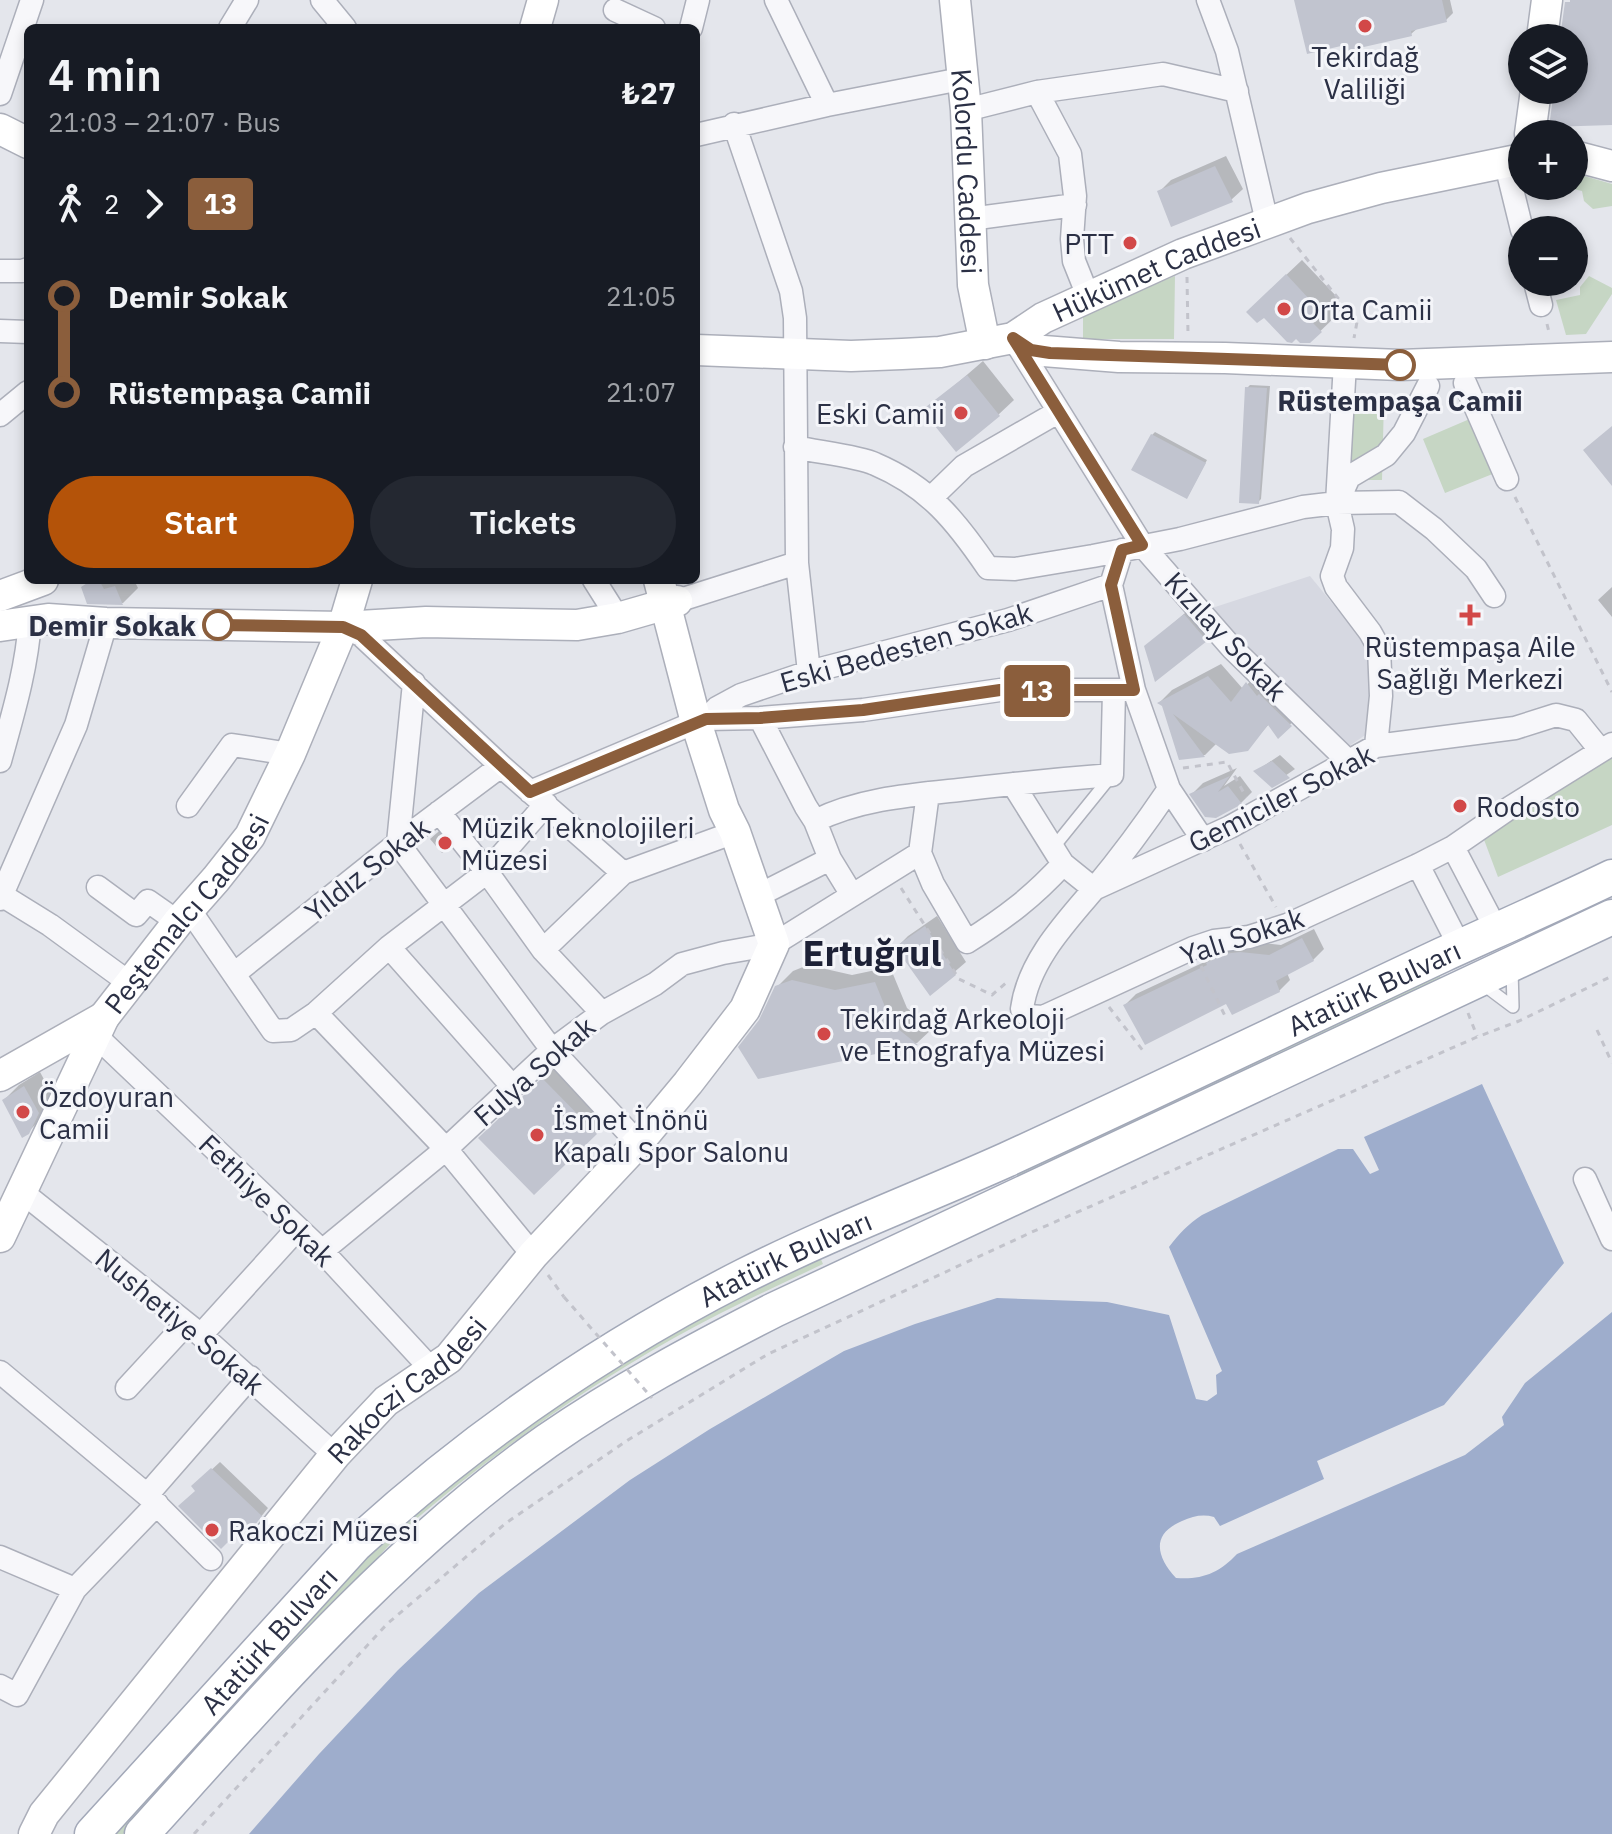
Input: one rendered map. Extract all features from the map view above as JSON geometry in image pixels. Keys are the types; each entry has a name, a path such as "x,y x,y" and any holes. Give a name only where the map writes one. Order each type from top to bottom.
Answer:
{"main road":[{"name":"Atatürk Bulvarı","path":"92,1834 355,1545 401,1503 463,1454 603,1355 686,1307 810,1244 1006,1160 1612,877"},
{"name":"Atatürk Bulvarı","path":"142,1834 359,1599 494,1483 547,1442 660,1370 774,1310 1471,991 1512,965 1612,917"},
{"path":"1497,931 1512,965"},
{"path":"1460,947 1471,991"}],"street":[{"path":"0,94 32,0"},
{"path":"232,24 247,0"},
{"path":"322,0 342,24"},
{"path":"536,24 543,0"},
{"path":"692,24 698,0"},
{"path":"776,0 827,105"},
{"name":"Kolordu Caddesi","path":"955,0 966,110 973,285 999,341"},
{"path":"1208,0 1227,51 1276,227"},
{"path":"1544,24 1547,0"},
{"path":"615,10 645,24"},
{"path":"966,110 1037,92 1163,74 1237,91"},
{"path":"700,130 961,79"},
{"path":"1037,92 1070,154 1075,205 1074,261 1088,296"},
{"path":"734,124 791,291 795,318 797,563 809,672"},
{"path":"0,129 24,141"},
{"path":"1588,151 1612,141"},
{"path":"1588,159 1612,166"},
{"name":"Hükümet Caddesi","path":"700,350 902,354 940,352 999,341 1088,296 1183,254 1276,227 1308,208 1381,188 1508,169"},
{"path":"970,219 1075,205"},
{"path":"0,271 24,270"},
{"path":"1539,296 1541,305"},
{"path":"0,331 24,332"},
{"path":"999,341 1050,353 1188,357 1349,353 1458,365 1612,357"},
{"name":"Kızılay Sokak","path":"999,341 1058,412 1132,548 1348,761"},
{"path":"1349,353 1337,503 1343,539 1332,576 1336,587 1379,648 1381,696 1376,746"},
{"path":"1465,383 1507,479"},
{"path":"1337,503 1349,477 1386,455 1404,433 1428,386"},
{"path":"0,415 24,395"},
{"path":"932,497 964,466 1058,412"},
{"path":"795,447 873,463 932,497 960,528 988,568 1015,569 1180,539 1303,507 1399,502 1434,529 1476,569 1494,596"},
{"path":"815,821 876,801 1112,775 1124,691 1111,585 1132,548"},
{"path":"0,626 39,619 343,627 426,622 577,625 618,618 668,591 797,563"},
{"path":"0,596 34,584"},
{"path":"0,761 25,660 39,619 40,584"},
{"name":"Peştemalcı Caddesi","path":"0,1237 100,1026 184,915 250,836 290,754 343,627 356,584"},
{"path":"597,584 618,618"},
{"name":"Eski Bedesten Sokak","path":"184,915 234,974 273,1031 291,1030 316,1013 389,947 487,872 538,798 701,720 741,695 809,672 1008,620 1111,585"},
{"path":"668,591 724,810 735,832 774,944 920,853"},
{"path":"106,623 76,725 1,896 131,984"},
{"path":"343,627 361,635 501,766 623,873"},
{"path":"414,683 398,843 552,1050 638,1143"},
{"path":"701,720 863,710 1000,690 1124,691"},
{"path":"1124,691 1166,780 1203,840"},
{"name":"Gemiciler Sokak","path":"1094,889 1230,827 1376,746 1515,728 1556,715 1576,720 1606,748"},
{"path":"760,718 815,821 830,859 852,895"},
{"path":"188,806 232,745 290,754"},
{"name":"Yalı Sokak","path":"1094,889 1066,920 1031,977 1022,1009 1028,1016 1043,1017 1193,948 1214,941 1249,937 1287,925 1418,865 1453,847 1606,748"},
{"name":"Yıldız Sokak","path":"234,974 398,843 501,766"},
{"path":"1013,784 1058,856 1094,889 1142,829 1166,780"},
{"path":"928,793 920,853 933,884 967,942 1003,920 1032,897 1058,856"},
{"path":"439,812 543,950 602,1013"},
{"path":"543,950 623,873 735,832"},
{"path":"1453,847 1497,931"},
{"path":"757,896 830,859"},
{"path":"1418,865 1460,947"},
{"path":"98,887 136,915 148,901 184,915"},
{"name":"Fulya Sokak","path":"322,1251 446,1149 552,1050 602,1013 655,984 682,964 774,944"},
{"name":"Rakoczi Caddesi","path":"34,1834 54,1802 335,1455 386,1401 433,1371 464,1342 533,1255 638,1143 688,1083 745,1009 774,944"},
{"path":"389,947 512,1086"},
{"path":"316,1013 446,1149 533,1255"},
{"path":"0,1076 100,1026"},
{"name":"Fethiye Sokak","path":"100,1026 322,1251 433,1371"},
{"path":"1585,1179 1612,1239"},
{"name":"Nushetiye Sokak","path":"22,1192 250,1377 335,1455"},
{"path":"127,1388 194,1330 297,1229"},
{"path":"0,1372 152,1499 211,1559"},
{"path":"0,1686 17,1695 75,1589 250,1377"},
{"path":"0,1557 75,1589"}],"lane":[{"path":"1058,856 1112,775"}],"path":[{"path":"1276,227 1357,322 1349,353"},
{"path":"1183,254 1187,284 1188,357"},
{"path":"1507,479 1612,692"},
{"path":"1166,780 1227,762 1255,812"},
{"path":"1230,827 1287,925"},
{"path":"891,871 959,979 992,995 1012,979"},
{"path":"1193,948 1225,1016"},
{"path":"194,1834 387,1624 506,1523 628,1440 768,1354 1032,1232 1519,1021 1612,976"},
{"path":"1098,991 1144,1052"},
{"path":"1471,991 1477,1037"},
{"path":"1597,1030 1612,1063"},
{"path":"564,1297 652,1398"}],"shaded area":[{"path":"1310,576 1377,658 1374,729 1342,751 1212,608"}],"green space":[{"path":"1588,177 1612,184 1612,206 1593,209 1584,201 1588,200"},
{"path":"1175,276 1174,339 1083,339 1083,312"},
{"path":"1588,277 1612,288 1612,294 1586,334 1566,335 1556,300 1588,296"},
{"path":"1346,396 1384,400 1382,480 1342,480"},
{"path":"1472,418 1495,473 1445,493 1423,439"},
{"path":"1612,754 1612,825 1498,877 1483,837"},
{"path":"1436,969 1441,978 1018,1177 1013,1166"},
{"path":"819,1255 823,1264 692,1328 603,1381 534,1427 435,1503 403,1530 123,1834 108,1834 386,1531 607,1366"}],"water":[{"path":"1482,1084 1564,1263 1444,1405 1317,1461 1324,1479 1220,1526 1214,1517 1198,1516 1172,1526 1161,1539 1161,1554 1176,1578 1210,1574 1237,1554 1465,1455 1504,1425 1502,1417 1525,1383 1612,1312 1612,1834 249,1834 398,1670 479,1593 630,1480 844,1351 997,1298 1107,1302 1169,1315 1196,1399 1207,1401 1217,1394 1216,1375 1222,1371 1169,1247 1176,1238 1202,1215 1338,1149 1353,1149 1370,1174 1379,1170 1364,1137"}],"building":[{"name":"Tekirdağ Valiliği","path":"1294,0 1442,0 1447,22 1411,31 1412,36 1342,52 1341,46 1307,54"},
{"path":"1612,0 1612,125 1588,126 1588,120 1550,120 1552,104 1588,104 1588,24 1562,24 1565,2"},
{"path":"1215,166 1233,202 1171,227 1157,191"},
{"name":"Orta Camii","path":"1286,274 1323,314 1313,323 1322,332 1310,343 1300,343 1296,339 1292,343 1287,342 1264,318 1257,323 1246,312"},
{"name":"Eski Camii","path":"967,375 1000,416 956,452 922,410"},
{"path":"1245,387 1267,388 1259,504 1239,503"},
{"path":"1612,426 1612,486 1583,450"},
{"path":"1151,434 1206,463 1187,499 1131,470"},
{"path":"86,584 101,584 104,589 115,586 123,605 87,604 81,587"},
{"path":"1184,614 1207,641 1155,682 1144,646"},
{"path":"1208,676 1231,702 1246,682 1257,696 1259,694 1292,726 1278,739 1268,725 1248,751 1229,754 1173,714 1205,757 1179,760 1162,706 1157,703"},
{"path":"1272,761 1290,778 1272,788 1253,771"},
{"path":"1230,776 1218,792 1228,786 1242,804 1216,818 1205,817 1189,794"},
{"path":"925,926 956,975 930,996 895,947"},
{"path":"1302,938 1314,961 1276,981 1280,992 1232,1015 1226,1004 1145,1045 1123,1005 1207,965 1223,954 1269,955"},
{"name":"Tekirdağ Arkeoloji ve Etnografya Müzesi","path":"792,980 835,990 875,982 892,1024 918,1045 758,1079 738,1047 759,1020 775,986"},
{"name":"İsmet İnönü Kapalı Spor Salonu","path":"542,1078 597,1134 534,1195 478,1138"},
{"name":"Özdoyuran Camii","path":"24,1086 39,1113 29,1134 22,1138 2,1100"},
{"path":"211,1468 262,1516 249,1532 243,1527 221,1549 178,1506 195,1491 191,1486"}],"bus line":[{"name":"13","path":"218,625 343,627 361,635 530,792 706,719 863,710 1000,690 1134,690 1111,585 1122,550 1142,545 1013,338 1031,350 1050,353 1400,365"}],"place":[{"name":"Tekirdağ Valiliği","path":"1365,26"},
{"name":"PTT","path":"1130,243"},
{"name":"Orta Camii","path":"1284,309"},
{"name":"Rüstempaşa Camii","path":"1400,365"},
{"name":"Eski Camii","path":"961,413"},
{"name":"Rüstempaşa Aile Sağlığı Merkezi","path":"1470,615"},
{"name":"Demir Sokak","path":"218,625"},
{"name":"Rodosto","path":"1460,806"},
{"name":"Müzik Teknolojileri Müzesi","path":"445,843"},
{"name":"Tekirdağ Arkeoloji ve Etnografya Müzesi","path":"824,1034"},
{"name":"Özdoyuran Camii","path":"23,1112"},
{"name":"İsmet İnönü Kapalı Spor Salonu","path":"537,1135"},
{"name":"Rakoczi Müzesi","path":"212,1530"}],"district":[{"name":"Ertuğrul","path":"872,952"}]}
